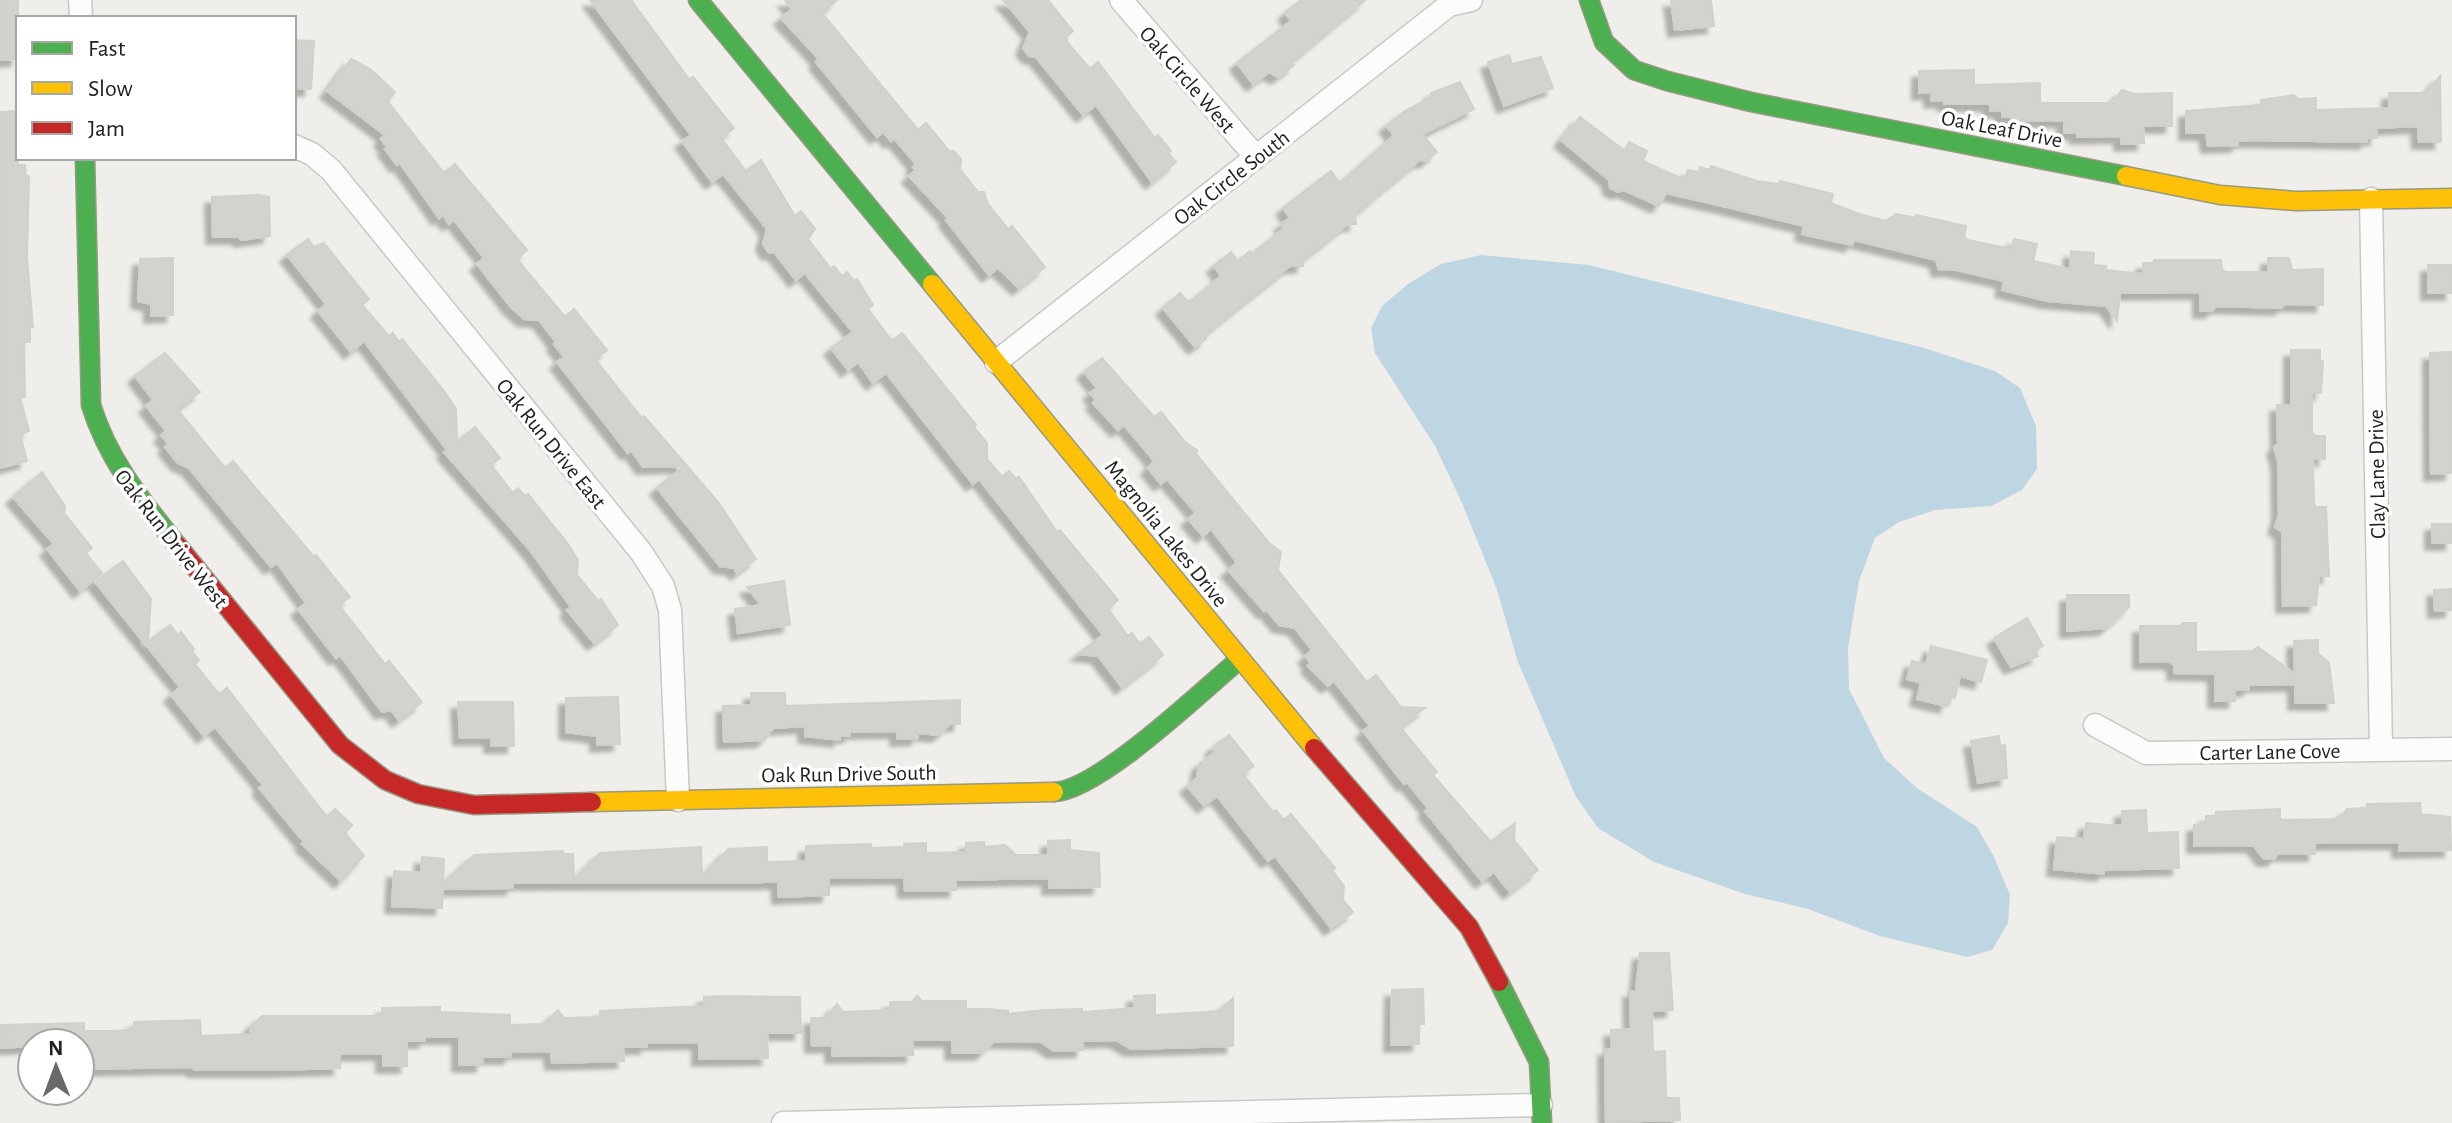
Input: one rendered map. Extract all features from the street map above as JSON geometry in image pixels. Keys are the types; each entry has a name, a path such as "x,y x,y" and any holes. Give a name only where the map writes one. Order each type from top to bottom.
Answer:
{"street":[{"name":"Magnolia Lakes Drive","path":"698,0 1240,659 1469,927 1524,1026 1539,1062 1541,1114"},
{"name":"Oak Circle West","path":"1121,0 1256,157"},
{"name":"Oak Circle South","path":"996,362 1449,5 1471,0"},
{"name":"Oak Leaf Drive","path":"1589,0 1604,42 1634,70 1751,102 2220,195 2296,201 2452,198"},
{"name":"Oak Run Drive East","path":"296,147 312,154 331,170 641,552 663,586 670,610 678,800"},
{"name":"Oak Run Drive West","path":"85,160 91,405 107,450 129,486 340,745 377,778 414,795"},
{"name":"Clay Lane Drive","path":"2371,199 2381,749"},
{"name":"Oak Run Drive South","path":"414,795 474,805 1064,792 1104,772 1240,659"},
{"name":"Carter Lane Cove","path":"2095,725 2146,753 2452,749"},
{"path":"783,1123 1541,1114"}],"water":[{"path":"1481,255 1589,265 1921,347 1995,371 2020,388 2036,426 2037,469 2022,490 1991,506 1935,510 1899,522 1875,538 1859,581 1848,648 1849,689 1884,758 1917,788 1977,827 1994,857 2010,895 2008,923 1992,950 1967,957 1880,936 1808,909 1745,894 1654,862 1598,828 1576,797 1518,662 1496,587 1462,503 1435,446 1375,353 1371,328 1382,306 1408,284 1441,264"}],"building":[{"path":"0,0 18,0 16,59 0,60"},
{"path":"590,0 631,0 689,79 693,77 734,128 721,138 746,171 761,160 795,216 801,211 815,229 808,239 831,269 834,266 842,276 847,272 854,281 857,279 873,305 868,309 892,341 902,333 976,425 974,427 987,443 987,459 1002,477 1009,471 1016,479 1019,477 1057,532 1060,530 1118,600 1108,609 1128,636 1132,633 1140,644 1149,637 1163,655 1122,687 1098,656 1078,654 1103,635 979,479 973,484 886,373 873,383 858,362 848,370 831,348 853,332 805,273 796,280 774,252 769,253 763,244 767,229 723,174 712,182 682,141 691,135"},
{"path":"785,0 837,0 822,13 918,130 926,123 949,151 954,151 961,159 960,169 978,192 984,192 988,204 1008,229 1012,226 1045,267 1019,288 998,268 989,275 946,220 948,218 909,176 916,170 913,167 916,164 894,138 891,141 883,132 877,137 816,62 819,59 781,18 792,9"},
{"path":"1003,0 1048,0 1073,31 1066,37 1067,42 1090,69 1098,62 1155,138 1158,135 1171,151 1168,153 1176,162 1152,182 1096,105 1083,115 1036,57 1029,56 1023,48 1030,32"},
{"path":"1301,0 1365,0 1291,62 1294,65 1278,77 1269,72 1253,84 1237,63 1291,21 1285,13"},
{"path":"1671,0 1711,0 1714,26 1675,30"},
{"path":"296,40 314,41 311,89 296,88"},
{"path":"1509,55 1512,64 1541,57 1553,88 1504,106 1488,62"},
{"path":"351,59 370,69 395,92 388,102 444,173 455,164 527,250 517,259 565,317 574,309 607,350 595,359 642,418 644,416 719,503 756,559 737,573 734,568 720,566 657,488 684,466 643,467 631,450 628,453 557,362 564,357 539,320 524,319 510,306 477,264 484,258 454,220 449,224 443,215 439,218 400,163 397,165 385,149 387,147 381,139 385,135 327,91"},
{"path":"1974,70 1974,85 2040,83 2040,103 2112,103 2122,90 2134,94 2172,93 2172,126 2143,126 2144,143 2121,144 2121,136 2077,137 2077,132 2064,133 2064,120 2012,121 2011,117 2002,117 2002,110 1990,111 1990,104 1944,104 1944,100 1931,101 1931,92 1919,93 1919,71"},
{"path":"2440,76 2441,142 2419,142 2418,126 2376,128 2377,138 2367,138 2367,142 2251,140 2238,141 2238,145 2208,146 2206,133 2186,133 2186,111 2261,105 2261,100 2294,95 2298,99 2316,98 2316,110 2389,108 2389,93 2426,93"},
{"path":"1460,82 1474,109 1422,134 1437,152 1426,161 1420,160 1383,190 1355,215 1356,224 1348,224 1304,258 1303,266 1290,266 1206,333 1206,339 1195,347 1163,308 1180,293 1187,301 1192,300 1221,276 1214,266 1231,252 1238,261 1250,251 1252,254 1284,228 1281,224 1290,218 1283,208 1331,171 1340,183 1394,135 1386,126 1405,111 1432,97 1431,93"},
{"path":"16,111 16,160 18,165 25,165 26,176 29,176 27,257 33,327 30,327 30,342 24,342 25,397 20,397 29,431 20,434 27,461 0,468 0,112"},
{"path":"1580,117 1625,151 1629,142 1647,151 1643,160 1647,163 1685,180 1688,170 1699,172 1700,167 1710,170 1711,166 1757,181 1779,184 1780,181 1833,194 1831,203 1886,221 1896,214 1916,218 1916,215 1966,226 1964,237 1968,240 2011,249 2014,239 2037,244 2033,261 2070,269 2071,251 2094,253 2093,265 2106,266 2106,270 2143,274 2143,263 2154,263 2154,260 2221,260 2222,270 2226,272 2268,272 2268,258 2289,258 2292,270 2323,269 2323,305 2285,304 2281,308 2216,306 2212,311 2200,311 2200,292 2120,293 2117,321 2106,306 2048,301 2002,290 2004,281 1952,269 1939,270 1936,260 1854,240 1852,245 1802,234 1804,226 1666,193 1659,206 1624,190 1618,192 1610,188 1609,180 1561,140"},
{"path":"212,197 269,197 270,236 242,240 238,237 213,237"},
{"path":"308,239 314,247 324,243 369,299 362,305 389,336 393,333 399,342 402,339 445,392 456,409 457,442 475,427 500,458 491,465 513,493 518,488 525,496 528,494 568,544 578,560 577,575 598,601 601,599 618,625 594,643 567,610 571,607 529,549 444,452 447,450 364,341 351,352 318,311 326,304 287,255"},
{"path":"173,258 173,315 151,316 151,304 138,301 140,259"},
{"path":"2428,265 2452,265 2452,293 2428,293"},
{"path":"2291,350 2320,350 2320,361 2323,361 2321,393 2312,393 2312,432 2315,436 2325,436 2325,459 2313,459 2314,504 2316,507 2326,507 2329,576 2319,576 2316,605 2283,606 2282,532 2275,527 2279,514 2278,461 2274,447 2278,444 2277,405 2291,405"},
{"path":"2452,352 2452,473 2431,474 2430,353"},
{"path":"165,353 200,392 177,409 225,468 233,461 314,557 316,555 350,597 339,605 385,664 389,661 422,702 399,720 391,710 382,712 340,655 336,658 298,609 306,603 277,563 271,567 189,468 178,463 165,447 169,444 161,435 166,431 146,406 153,400 135,376"},
{"path":"1102,358 1154,417 1161,412 1186,443 1197,450 1196,454 1269,543 1281,552 1278,570 1367,682 1376,675 1401,707 1425,708 1400,727 1437,772 1433,775 1491,842 1515,823 1514,840 1538,870 1510,892 1494,872 1482,881 1425,811 1429,809 1407,782 1404,784 1363,731 1370,726 1334,681 1328,686 1308,666 1311,663 1305,656 1312,650 1295,628 1279,625 1266,609 1264,611 1228,570 1236,564 1235,560 1211,529 1203,536 1188,519 1196,513 1167,479 1161,484 1148,468 1154,462 1151,457 1124,425 1118,430 1093,403 1096,400 1090,393 1097,388 1084,372"},
{"path":"42,472 65,506 64,513 92,548 86,553 102,573 80,591 47,549 54,544 13,497"},
{"path":"2432,524 2452,524 2452,543 2432,543"},
{"path":"123,561 151,599 148,642 170,625 178,635 181,632 199,660 195,664 219,694 227,688 327,817 335,809 352,825 345,833 364,856 341,881 302,844 304,842 259,788 263,785 215,727 204,736 171,695 180,687 95,582"},
{"path":"784,581 790,625 738,633 735,609 761,605 747,587"},
{"path":"2452,589 2452,610 2435,611 2434,590"},
{"path":"2067,595 2129,595 2129,607 2106,628 2067,631"},
{"path":"2027,618 2043,646 2035,651 2038,656 2011,667 1994,638"},
{"path":"2196,623 2196,652 2252,651 2258,647 2295,674 2294,641 2318,640 2318,653 2329,663 2334,703 2295,703 2295,684 2249,685 2249,689 2235,690 2235,701 2215,701 2215,674 2174,673 2174,664 2169,662 2140,662 2140,626 2179,626"},
{"path":"1931,646 1987,660 1981,682 1960,676 1955,698 1949,696 1947,706 1917,699 1921,683 1907,679 1912,661 1926,664"},
{"path":"751,693 785,693 785,706 960,700 960,724 950,724 939,735 918,733 918,738 897,739 897,731 850,732 850,736 840,736 840,740 805,736 805,726 773,728 764,740 724,742 723,706 751,705"},
{"path":"618,697 620,744 597,745 597,736 566,732 566,698"},
{"path":"458,702 513,702 514,746 491,746 491,738 460,738"},
{"path":"1229,735 1254,766 1243,774 1273,812 1276,810 1284,820 1291,814 1335,868 1332,870 1344,886 1343,900 1353,912 1331,928 1275,856 1268,861 1217,796 1204,806 1187,786 1197,778 1199,764 1215,752 1212,748"},
{"path":"1999,736 2000,746 2005,745 2007,778 1978,783 1971,741"},
{"path":"2420,803 2421,814 2450,817 2451,850 2399,851 2399,842 2315,843 2315,854 2278,854 2274,859 2264,859 2253,845 2194,846 2194,825 2206,824 2206,816 2216,816 2216,812 2280,809 2280,819 2284,820 2339,819 2347,809 2367,808 2367,804"},
{"path":"2146,810 2147,833 2178,832 2179,868 2104,870 2104,874 2054,869 2057,837 2084,839 2086,823 2122,826 2122,811"},
{"path":"1070,840 1070,850 1099,853 1100,887 1049,888 1049,878 956,880 956,890 905,891 904,877 829,878 829,895 779,897 778,882 513,883 513,888 443,889 442,908 392,906 394,871 421,873 422,857 444,859 443,883 474,855 563,851 563,854 573,854 574,879 600,853 701,847 702,878 728,849 767,847 767,862 806,861 806,846 871,844 871,848 926,843 926,853 966,852 966,843 984,842 985,847 1005,845 1016,855 1048,855 1048,841"},
{"path":"1640,953 1669,953 1673,1010 1652,1011 1653,1052 1665,1051 1666,1098 1679,1098 1680,1120 1606,1122 1605,1049 1612,1049 1611,1030 1631,1029 1630,991 1636,991"},
{"path":"1423,989 1424,1024 1419,1024 1419,1044 1391,1045 1392,990"},
{"path":"1155,995 1155,1015 1219,1011 1233,998 1233,1046 1131,1049 1116,1040 1083,1041 1083,1050 1054,1051 1041,1042 994,1041 982,1053 952,1053 952,1040 913,1040 913,1055 832,1056 832,1045 812,1046 811,1018 826,1018 837,1004 843,1012 890,1010 890,1002 912,1002 917,996 922,1001 966,1001 966,1009 1008,1011 1008,1014 1044,1010 1082,1009 1082,1012 1134,1008 1134,996"},
{"path":"704,997 800,997 801,1033 767,1033 768,1058 699,1059 699,1042 646,1043 647,1047 623,1047 624,1061 552,1063 551,1051 511,1052 511,1057 483,1057 483,1065 459,1065 459,1037 425,1037 425,1041 407,1041 407,1066 383,1066 383,1053 340,1054 340,1068 96,1069 96,1031 134,1029 134,1022 200,1020 201,1036 250,1034 250,1027 262,1016 382,1016 382,1008 440,1007 440,1012 510,1015 510,1025 544,1024 558,1010 564,1018 600,1017 600,1011 704,1006"},
{"path":"84,1023 84,1027 16,1027 16,1047 0,1048 0,1025"}],"traffic: fast":[{"path":"698,0 932,284"},
{"path":"1589,0 1604,42 1634,70 1667,81 1751,102 2126,176"},
{"path":"85,160 91,405 116,462 177,545"},
{"path":"1054,792 1073,787 1122,758 1240,659"},
{"path":"1499,982 1539,1062 1542,1123"}],"traffic: slow":[{"path":"2126,176 2220,195 2296,201 2452,198"},
{"path":"932,284 1314,748"},
{"path":"592,802 1054,792"}],"traffic: jam":[{"path":"177,545 340,745 385,780 418,794 474,805 592,802"},
{"path":"1314,748 1469,927 1499,982"}]}
